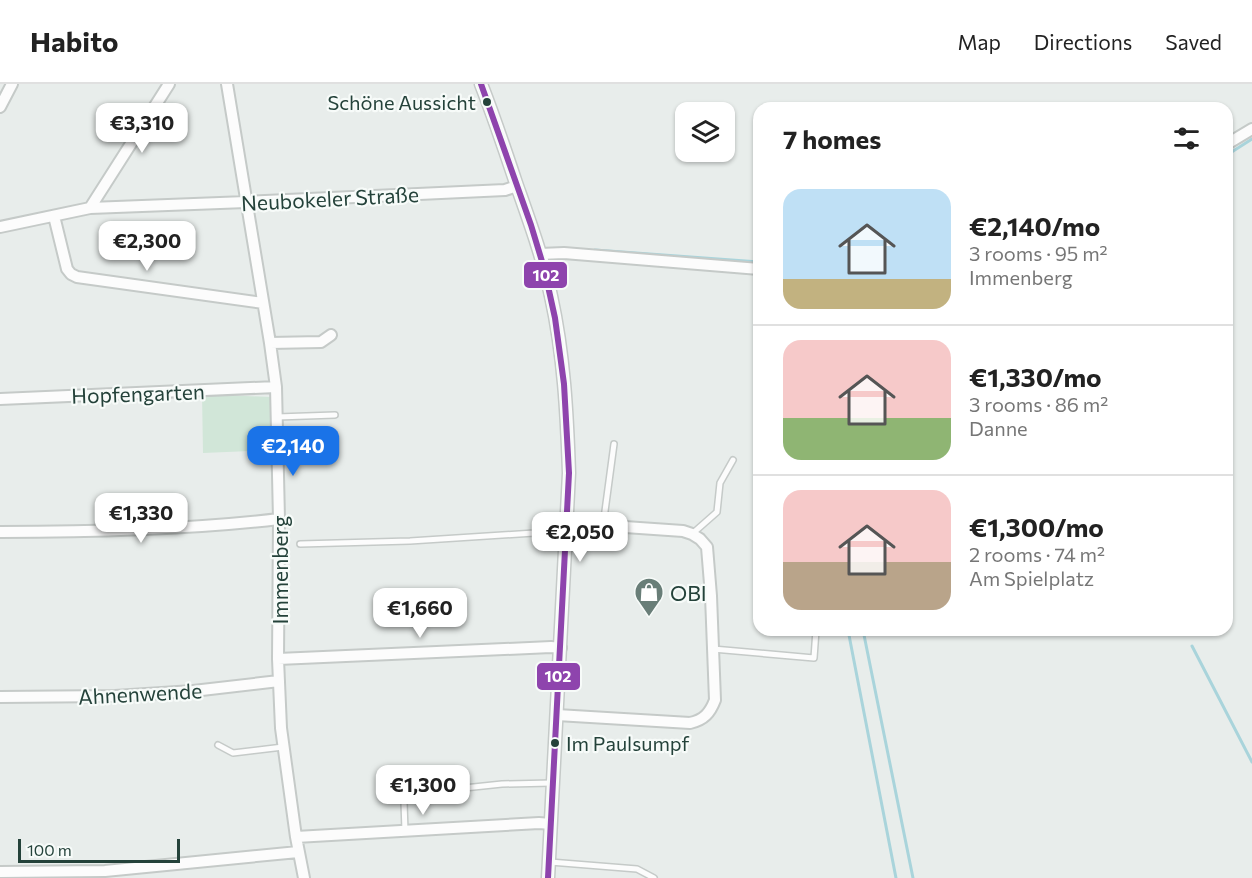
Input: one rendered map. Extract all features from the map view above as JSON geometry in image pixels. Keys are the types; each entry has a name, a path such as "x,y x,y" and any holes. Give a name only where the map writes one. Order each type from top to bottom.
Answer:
{"street":[{"path":"0,107 12,84"},
{"path":"90,208 169,84"},
{"name":"Immenberg","path":"227,84 276,387 279,519 278,659 281,728 298,852 304,878"},
{"path":"481,84 540,254 552,297 565,379 569,463 567,523 548,878"},
{"path":"1233,140 1252,129"},
{"name":"Neubokeler Straße","path":"0,227 90,208 505,190 517,186"},
{"path":"54,216 67,269 77,277 263,303"},
{"path":"540,254 564,253 753,269"},
{"path":"270,343 321,342 331,335"},
{"name":"Hopfengarten","path":"0,399 276,387"},
{"path":"0,532 111,531 224,526 279,519"},
{"path":"557,715 690,723 699,722 711,711 715,700 709,556 707,547 700,538 683,531 567,523"},
{"path":"278,659 561,648"},
{"name":"Ahnenwende","path":"0,697 115,696 193,692 279,681"},
{"path":"296,837 551,824"},
{"path":"0,872 105,871 298,852"}],"lane":[{"path":"277,417 335,415"},
{"path":"603,526 614,444"},
{"path":"692,534 717,512 720,483 733,460"},
{"path":"300,544 410,541 534,533 567,523"},
{"path":"713,649 814,658 816,636"},
{"path":"218,745 233,753 283,747"},
{"path":"405,831 404,802 417,793 502,784 552,783"},
{"path":"549,862 637,869 654,878"}],"green space":[{"path":"202,394 270,397 271,450 203,453"}],"waterway":[{"path":"1233,151 1252,139"},
{"path":"595,250 753,262"},
{"path":"849,636 896,878"},
{"path":"864,636 913,878"},
{"path":"1192,646 1252,762"}],"transit line":[{"name":"102","path":"481,84 544,268 555,318 564,384 569,473 548,878"}],"place":[{"name":"Schöne Aussicht","path":"487,102"},
{"name":"OBI","path":"649,618"},
{"name":"Im Paulsumpf","path":"555,743"}]}
